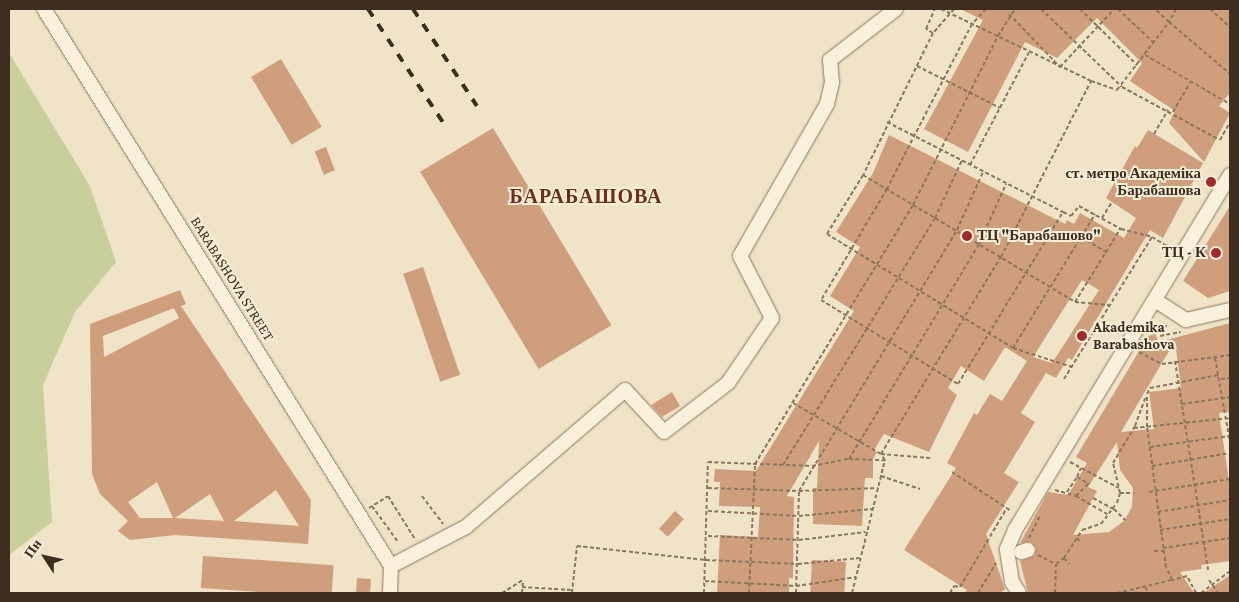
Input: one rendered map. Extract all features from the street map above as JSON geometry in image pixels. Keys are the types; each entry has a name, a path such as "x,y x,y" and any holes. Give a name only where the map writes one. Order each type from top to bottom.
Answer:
{"street":[{"name":"BARABASHOVA STREET","path":"44,9 391,566"},
{"path":"390,593 391,566 466,527 625,390 664,432 728,383 772,318 740,256 823,114 832,83 830,60 896,9"},
{"path":"1019,593 1012,582 1007,548 1022,517 1230,175"},
{"path":"1155,300 1186,320 1230,310"}],"path":[{"path":"933,33 926,29 935,9"},
{"path":"941,9 1060,67 1113,89 1122,87 1169,22 1176,9"},
{"path":"954,9 933,33 887,122 864,175 827,234 1013,348 1072,366"},
{"path":"986,9 972,24 887,189 821,300 958,384 1063,212"},
{"path":"749,593 752,561 755,464 913,205 939,149 1009,14 1015,9"},
{"path":"1041,9 1122,87 1173,112 1220,140 1230,122"},
{"path":"1080,9 1137,65"},
{"path":"1060,67 1078,45 1114,9"},
{"path":"1118,9 1154,43"},
{"path":"1155,9 1230,74"},
{"path":"1210,9 1230,27"},
{"path":"1009,14 1060,67"},
{"path":"970,165 1030,51"},
{"path":"1145,54 1230,105"},
{"path":"917,66 1000,108"},
{"path":"881,454 1001,257 1091,81"},
{"path":"1173,112 1190,82"},
{"path":"1154,134 1168,110"},
{"path":"887,122 1031,198 1072,216 1079,206 1121,229 1152,237 1182,256"},
{"path":"783,465 936,218 962,160"},
{"path":"796,593 799,490 957,230 983,172"},
{"path":"864,175 1075,302 1109,305"},
{"path":"849,459 910,354 979,244 1006,184"},
{"path":"1102,218 1112,202"},
{"path":"1013,348 1095,214"},
{"path":"1075,302 1121,229"},
{"path":"1081,237 1106,252"},
{"path":"1064,379 1152,237"},
{"path":"1148,333 1186,320"},
{"path":"1140,345 1137,351 1162,364 1230,355"},
{"path":"1215,358 1229,418 1230,442"},
{"path":"1175,361 1176,383 1180,388 1208,570"},
{"path":"1056,564 1064,558 1082,530 1101,524 1110,516 1114,509 1120,493 1113,463 1134,428 1150,388 1220,375"},
{"path":"1221,379 1230,378"},
{"path":"1147,394 1147,427 1160,530 1163,550 1172,580"},
{"path":"1182,404 1230,397"},
{"path":"792,403 881,454 930,458"},
{"path":"1134,428 1229,418"},
{"path":"1150,447 1230,436"},
{"path":"1152,466 1230,453"},
{"path":"852,593 885,460 881,454"},
{"path":"1059,454 1119,488"},
{"path":"1066,470 1075,454"},
{"path":"704,593 708,536 708,462 812,466 849,459 885,460"},
{"path":"1067,492 1081,468"},
{"path":"952,472 1022,517"},
{"path":"881,476 920,489"},
{"path":"1076,477 1089,483 1076,496"},
{"path":"1149,492 1230,478"},
{"path":"1058,484 1054,490 1076,496 1110,516"},
{"path":"707,488 754,490 878,488"},
{"path":"1120,493 1134,493"},
{"path":"367,510 388,496 416,539 421,539"},
{"path":"422,496 444,526 436,530"},
{"path":"1093,498 1114,509 1125,520"},
{"path":"1158,512 1230,500"},
{"path":"372,506 398,542"},
{"path":"1045,507 1024,551 1056,564"},
{"path":"950,593 954,586 960,587 996,532 1007,508"},
{"path":"708,512 799,516 872,509"},
{"path":"1160,530 1230,519"},
{"path":"708,536 799,540 866,532"},
{"path":"1077,538 1082,543"},
{"path":"1154,551 1230,538"},
{"path":"522,587 572,592 577,546 706,560 798,564 860,558"},
{"path":"1064,558 1069,564"},
{"path":"978,593 999,559"},
{"path":"1055,593 1056,564"},
{"path":"1201,593 1230,571"},
{"path":"1117,593 1153,586 1186,576 1196,593"},
{"path":"705,581 796,586 856,577"},
{"path":"502,593 523,580 522,593"},
{"path":"1209,580 1218,593"},
{"path":"1149,582 1153,586"},
{"path":"1146,587 1149,593"},
{"path":"1119,588 1122,592"},
{"path":"1189,593 1194,590"}],"green space":[{"path":"9,53 90,186 116,262 75,312 43,385 52,522 9,555"}],"building":[{"path":"960,9 1230,9 1230,93 1219,106 1230,113 1204,162 1169,123 1175,111 1130,81 1142,63 1097,18 1057,58 1025,42 968,152 924,129 983,20"},
{"path":"281,59 322,127 292,145 251,77"},
{"path":"493,128 611,325 539,369 420,172"},
{"path":"1148,130 1203,163 1163,238 1150,230 1072,360 1068,358 1056,378 1046,373 1021,413 1035,422 1004,473 1019,482 986,534 1005,589 1000,593 965,593 967,590 904,550 956,468 947,463 974,413 977,415 990,394 1002,401 1027,361 1005,347 984,381 961,366 948,388 957,395 929,452 884,434 874,450 877,452 873,459 873,478 865,478 862,526 813,524 813,488 817,488 819,441 787,496 794,497 793,578 789,578 789,593 717,593 720,535 758,537 760,507 719,506 720,482 714,482 715,469 756,471 854,311 830,296 860,247 836,232 873,173 889,135 1065,224 1067,220 1074,224 1080,213 1124,238 1136,218 1106,198 1135,146 1137,148","holes":["1082,280 1099,290 1052,363 1033,357"]},
{"path":"326,147 335,170 324,175 315,151"},
{"name":"ТЦ - К","path":"1230,206 1230,291 1208,298 1183,281"},
{"path":"423,267 460,375 440,382 403,274"},
{"path":"180,290 186,304 181,306 311,500 308,544 175,535 130,540 118,531 128,521 100,494 92,474 90,324","holes":["174,308 179,318 104,357 103,336","157,482 173,518 140,518 128,502","276,490 299,526 234,521","210,494 224,521 175,518"]},
{"path":"1230,323 1230,412 1219,413 1230,488 1230,561 1201,565 1202,569 1180,572 1194,593 1028,593 1020,561 1034,556 1036,548 1031,542 1020,543 1048,492 1068,495 1073,487 1087,463 1076,457 1148,336 1155,334 1159,342","holes":["1175,341 1181,388 1149,392 1154,429 1121,432","1117,442 1120,470 1133,488 1132,507 1124,521 1109,532 1073,535 1097,491 1088,487"]},
{"path":"672,392 680,406 662,417 651,405"},
{"path":"675,511 684,519 668,537 659,529"},
{"path":"203,556 334,565 332,593 273,593 201,588"},
{"path":"812,560 846,562 844,593 810,593"},
{"path":"1230,575 1230,593 1203,593 1217,584"},
{"path":"357,578 371,579 370,593 356,593"}],"railway":[{"path":"368,9 446,127"},
{"path":"413,9 477,106"}],"place":[{"name":"ст. метро Академіка Барабашова","path":"1211,182"},
{"name":"ТЦ \"Барабашово\"","path":"967,236"},
{"name":"ТЦ - К","path":"1216,253"},
{"name":"Akademіka Barabashova","path":"1082,336"}],"district":[{"name":"БАРАБАШОВА","path":"586,196"}]}
